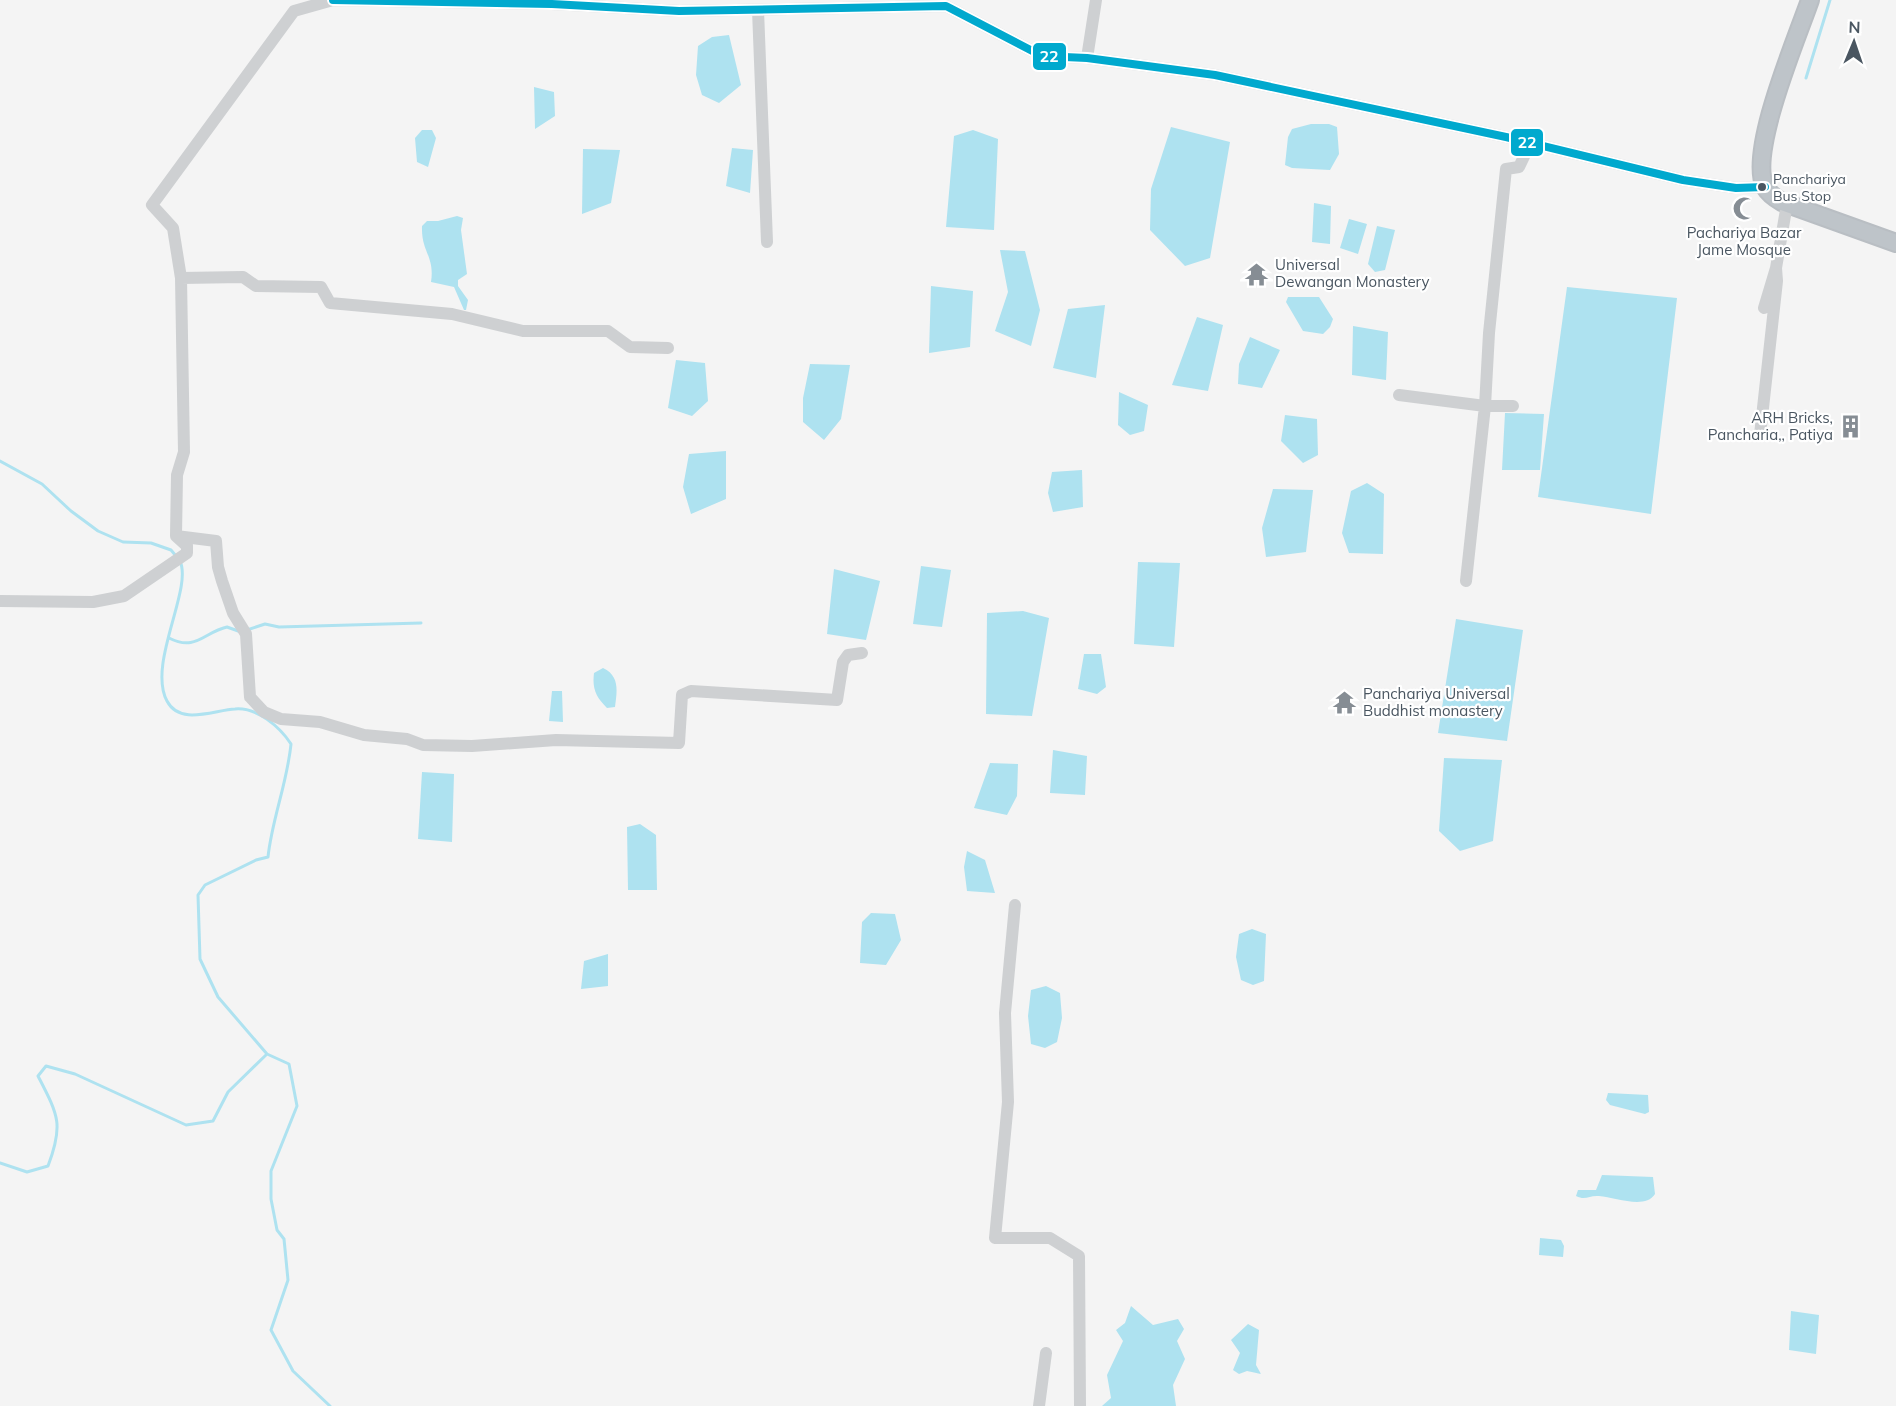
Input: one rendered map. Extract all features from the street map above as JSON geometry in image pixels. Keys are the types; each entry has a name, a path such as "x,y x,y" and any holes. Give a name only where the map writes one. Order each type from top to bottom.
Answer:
{"highway":[{"path":"1810,0 1766,134 1762,163 1765,187 1772,196 1787,204 1896,243"}],"street":[{"path":"0,601 93,602 124,596 187,553 187,546 176,536 177,475 184,452 181,278 173,228 152,205 294,11 333,0 552,4 679,11 758,10 799,4 946,6 1042,56 1087,58 1215,75 1683,180 1736,188 1765,187"},
{"path":"1087,58 1096,0"},
{"path":"758,10 767,242"},
{"path":"1466,581 1485,406 1489,333 1506,169 1519,167 1530,144"},
{"path":"1764,308 1776,268 1787,204"},
{"path":"1760,435 1777,282 1776,268"},
{"path":"181,278 243,277 256,286 321,287 330,303 452,314 523,331 608,331 630,347 668,348"},
{"path":"1399,395 1485,406 1513,406"},
{"path":"176,536 216,541 220,574 233,613 246,634 250,697 264,712 282,719 320,722 364,735 407,740 423,745 454,746 556,740 679,742 682,695 691,691 837,700 843,662 848,655 862,653"},
{"path":"1015,905 1005,1013 1008,1102 995,1238 1050,1238 1079,1256 1080,1406"},
{"path":"1039,1406 1046,1353"}],"water":[{"path":"729,35 741,85 719,103 702,95 696,75 698,46 712,37"},
{"path":"534,87 554,92 555,116 535,129"},
{"path":"1311,124 1329,124 1337,127 1339,154 1330,170 1292,168 1285,165 1288,137 1292,129"},
{"path":"1171,127 1230,142 1210,258 1185,266 1150,230 1151,189"},
{"path":"422,130 432,130 436,138 428,167 417,162 415,138"},
{"path":"973,130 998,139 994,230 946,227 954,136"},
{"path":"732,148 753,150 750,193 726,186"},
{"path":"583,149 620,150 611,203 582,214"},
{"path":"1314,203 1331,206 1330,244 1312,242"},
{"path":"457,216 463,218 461,230 467,274 458,280 458,286 468,300 466,310 454,287 431,282 430,260 422,235 422,226 427,221 438,221"},
{"path":"1349,219 1367,224 1358,254 1340,248"},
{"path":"1377,226 1395,230 1385,270 1375,272 1368,264"},
{"path":"1000,250 1025,251 1040,310 1031,346 995,331 1008,292"},
{"path":"931,286 973,291 970,347 929,353"},
{"path":"1567,287 1677,298 1651,514 1538,497"},
{"path":"1288,297 1319,297 1333,319 1330,327 1323,334 1303,331 1286,302"},
{"path":"1105,305 1096,378 1053,368 1068,309"},
{"path":"1197,317 1223,325 1208,391 1172,385"},
{"path":"1353,326 1388,332 1386,380 1352,375"},
{"path":"1250,337 1280,350 1262,388 1238,384 1239,364"},
{"path":"676,360 705,363 708,401 692,416 668,408"},
{"path":"810,364 850,365 841,419 824,440 803,422 803,398"},
{"path":"1119,392 1148,405 1144,431 1130,435 1118,425"},
{"path":"1505,413 1544,414 1540,470 1502,470"},
{"path":"1285,415 1317,419 1318,455 1303,463 1281,441"},
{"path":"726,451 726,499 691,514 683,487 689,454"},
{"path":"1082,470 1083,507 1053,512 1048,493 1052,472"},
{"path":"1367,483 1384,494 1383,554 1349,553 1342,533 1351,491"},
{"path":"1273,489 1313,490 1306,552 1266,557 1262,528"},
{"path":"1138,562 1180,563 1174,647 1134,644"},
{"path":"921,566 951,570 942,627 913,624"},
{"path":"834,569 880,581 866,640 827,634"},
{"path":"1023,611 1049,618 1032,716 986,714 987,613"},
{"path":"1456,619 1523,630 1507,741 1438,733"},
{"path":"1084,654 1101,654 1106,687 1097,694 1078,689"},
{"path":"603,668 615,680 617,690 615,707 607,708 594,688 594,673"},
{"path":"552,691 562,691 563,722 549,721"},
{"path":"1053,750 1087,756 1085,795 1050,793"},
{"path":"1444,758 1502,760 1493,841 1460,851 1439,831"},
{"path":"990,763 1018,764 1017,796 1007,815 974,808"},
{"path":"422,772 454,774 452,842 418,839"},
{"path":"640,824 656,835 657,890 628,890 627,827"},
{"path":"967,851 985,860 995,893 967,891 964,867"},
{"path":"871,913 895,914 901,940 886,965 860,963 862,922"},
{"path":"1252,929 1266,934 1264,981 1253,985 1241,980 1236,957 1239,934"},
{"path":"608,954 608,986 581,989 584,961"},
{"path":"1046,986 1060,993 1062,1018 1057,1042 1045,1048 1031,1044 1028,1016 1031,990"},
{"path":"1608,1093 1648,1095 1649,1112 1645,1114 1610,1105 1606,1100"},
{"path":"1602,1175 1653,1177 1655,1194 1650,1199 1637,1202 1599,1196 1582,1198 1576,1196 1578,1190 1596,1190"},
{"path":"1540,1238 1561,1240 1564,1246 1563,1257 1539,1255"},
{"path":"1131,1306 1153,1325 1178,1319 1184,1329 1177,1341 1185,1359 1173,1385 1176,1406 1102,1406 1111,1398 1107,1375 1123,1341 1116,1330 1125,1323"},
{"path":"1791,1311 1819,1315 1816,1354 1789,1350"},
{"path":"1248,1324 1259,1330 1256,1365 1261,1374 1247,1371 1239,1374 1233,1370 1240,1353 1231,1340"}],"waterway":[{"path":"1806,78 1830,0"},
{"path":"0,461 42,484 71,511 98,531 123,542 151,543 171,550 176,556"},
{"path":"180,561 181,589 162,667 162,686 167,701 173,709 189,715 235,709 251,711 267,719 291,744 268,857 256,860 205,885 198,895 200,959 218,997 267,1054 289,1064 297,1106 271,1171 271,1199 277,1230 284,1239 288,1280 271,1330 293,1371 330,1406"},
{"path":"247,630 265,624 279,627 421,623"},
{"path":"169,638 186,643 200,640 227,627 241,632"},
{"path":"0,1163 27,1172 48,1166 57,1129 54,1111 38,1076 46,1066 75,1074 186,1125 213,1121 228,1092 267,1054"}],"transit line":[{"name":"22","path":"333,0 552,4 679,11 946,6 1042,56 1087,58 1215,75 1506,137 1683,180 1736,188 1765,187"}],"place":[{"name":"Panchariya Bus Stop","path":"1762,187"},
{"name":"Pachariya Bazar Jame Mosque","path":"1744,209"},
{"name":"Universal Dewangan Monastery","path":"1257,274"},
{"name":"ARH Bricks, Pancharia,, Patiya","path":"1851,427"},
{"name":"Panchariya Universal Buddhist monastery","path":"1345,703"}]}
